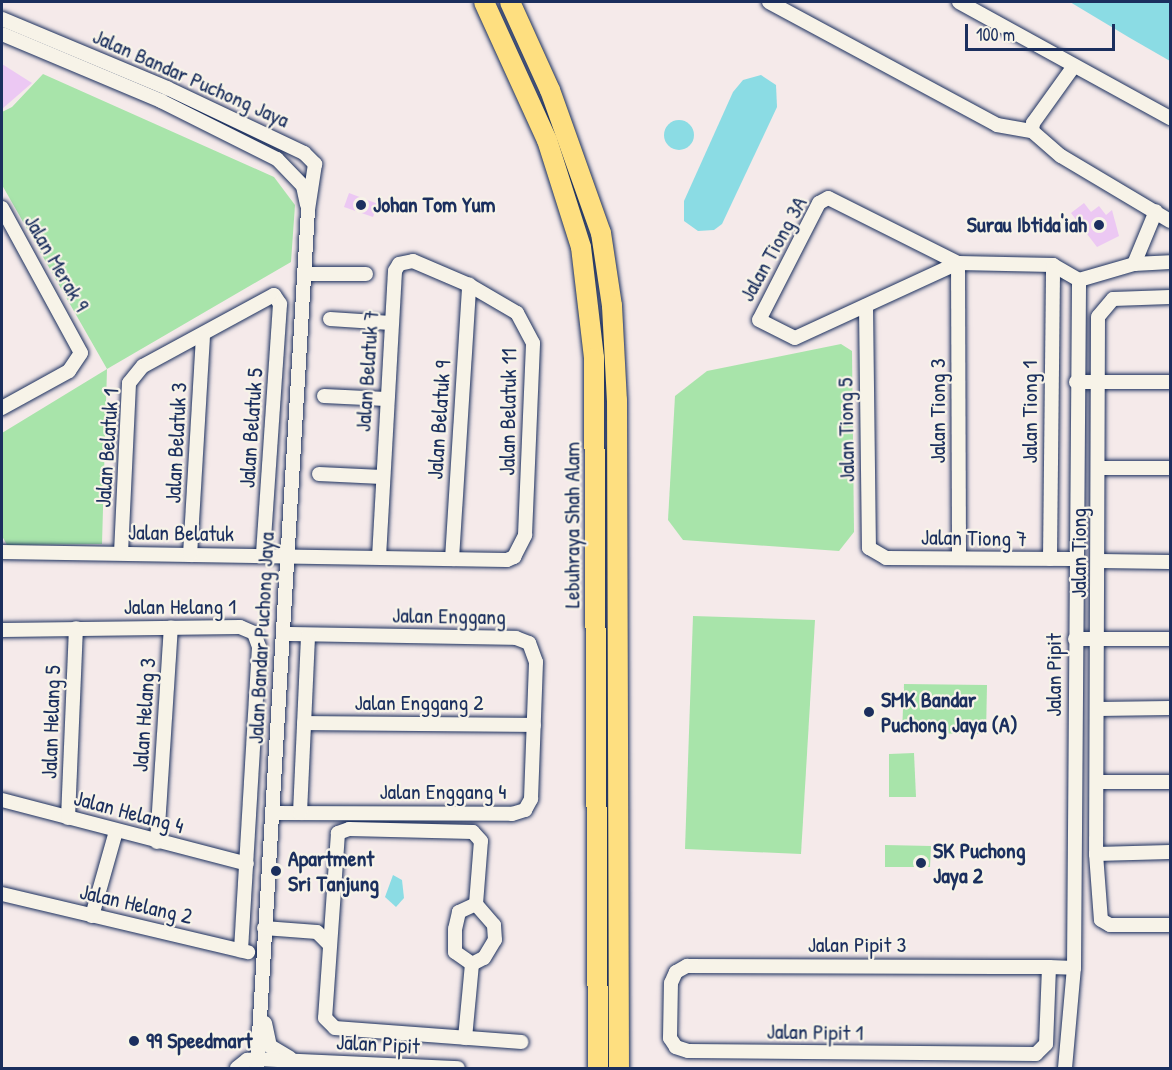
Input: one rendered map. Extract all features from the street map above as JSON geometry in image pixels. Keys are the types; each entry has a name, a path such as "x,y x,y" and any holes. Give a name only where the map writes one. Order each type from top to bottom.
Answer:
{"highway":[{"name":"Lebuhraya Shah Alam","path":"484,2 547,140 581,247 594,358 598,1068"},
{"name":"Lebuhraya Shah Alam","path":"510,2 550,90 601,233 612,306 617,400 619,1068"}],"street":[{"path":"769,2 997,124 1032,131 1061,156 1170,221"},
{"path":"959,2 1170,118"},
{"name":"Jalan Bandar Puchong Jaya","path":"2,19 141,76 304,153 317,171 308,210 286,555 273,813 261,961 257,1064"},
{"name":"Jalan Bandar Puchong Jaya","path":"2,34 161,101 277,159 303,186 308,210"},
{"path":"1032,131 1033,123 1074,66"},
{"name":"Jalan Tiong 3A","path":"866,306 795,338 759,320 760,311 819,203 828,198 958,263"},
{"name":"Jalan Merak 9","path":"2,208 76,339 81,353 75,366 4,402"},
{"path":"1134,264 1156,211"},
{"name":"Jalan Belatuk 7","path":"379,557 391,323 399,264 413,261 469,285"},
{"path":"866,306 958,263 1053,265 1079,280 1134,264 1170,262"},
{"name":"Jalan Tiong 3","path":"958,263 959,558"},
{"name":"Jalan Tiong 1","path":"1050,560 1053,265"},
{"path":"304,274 366,274"},
{"name":"Jalan Pipit","path":"1064,1066 1074,968 1075,925 1076,382 1079,280"},
{"name":"Jalan Belatuk 11","path":"469,285 517,313 534,343 525,535"},
{"name":"Jalan Belatuk 9","path":"452,559 469,285"},
{"name":"Jalan Belatuk 1","path":"121,553 129,383 143,366 203,334 268,295 274,295 280,304"},
{"name":"Jalan Tiong","path":"1100,917 1096,854 1101,640 1098,317 1113,299 1170,297"},
{"name":"Jalan Belatuk 5","path":"263,555 280,304"},
{"name":"Jalan Tiong 5","path":"866,306 869,548 873,552"},
{"path":"330,319 391,323"},
{"name":"Jalan Belatuk 3","path":"190,555 203,334"},
{"path":"1076,382 1170,382"},
{"path":"324,396 386,399"},
{"path":"1100,468 1170,468"},
{"path":"319,474 382,477"},
{"name":"Jalan Belatuk","path":"2,552 507,560 520,551 525,535"},
{"name":"Jalan Tiong 7","path":"873,552 886,558 1076,560"},
{"path":"1100,561 1170,562"},
{"name":"Jalan Helang 3","path":"157,842 171,627"},
{"name":"Jalan Helang 1","path":"2,630 240,627 254,633 259,647 242,950"},
{"name":"Jalan Helang 5","path":"68,818 76,628"},
{"name":"Jalan Enggang","path":"283,634 522,640 535,654 534,725"},
{"path":"300,813 308,635"},
{"path":"1075,639 1170,639"},
{"path":"1098,709 1170,708"},
{"name":"Jalan Enggang 2","path":"304,723 534,725"},
{"name":"Jalan Enggang 4","path":"273,813 519,813 531,799 534,725"},
{"path":"1097,782 1170,782"},
{"name":"Jalan Helang 4","path":"2,800 247,864"},
{"path":"472,964 484,958 495,940 494,925 476,904 481,842 473,832 349,829 338,833 331,916 327,1023 335,1028 521,1042"},
{"path":"92,916 116,831"},
{"path":"1096,854 1170,852"},
{"name":"Jalan Helang 2","path":"2,894 242,950 261,961"},
{"path":"472,964 455,952 455,929 459,912 476,904"},
{"path":"317,932 331,916"},
{"path":"1075,925 1089,923 1100,917 1110,925 1170,925"},
{"path":"264,928 317,932 330,945"},
{"path":"261,961 266,1038 280,1054 297,1061"},
{"path":"465,1038 472,964"},
{"name":"Jalan Pipit 3","path":"670,1005 671,983 676,972 687,966 1074,968"},
{"name":"Jalan Pipit 1","path":"670,1005 670,1038 676,1047 688,1051 1036,1054 1044,1048 1049,967"},
{"path":"237,1068 247,1060 257,1064"},
{"path":"275,1068 297,1061"},
{"name":"Jalan Pipit","path":"257,1064 297,1061 458,1068"}],"green space":[{"path":"43,74 274,177 295,205 291,262 107,369 2,185 2,112 12,107"},
{"path":"841,344 852,351 854,532 839,551 683,540 668,520 675,396 707,371"},
{"path":"107,369 102,544 7,545 2,536 2,433"},
{"path":"693,616 815,620 801,854 685,849"},
{"path":"904,684 987,685 986,734 902,733"},
{"path":"914,753 916,797 889,797 889,754"},
{"path":"885,845 931,846 930,867 885,867"}],"water":[{"path":"1070,2 1170,2 1170,61 1130,38"},
{"path":"761,75 776,85 777,107 722,224 714,230 698,231 684,221 684,201 733,92 743,80"},
{"path":"679,120 690,124 694,135 690,146 679,150 668,146 664,135 668,124"},
{"path":"393,875 402,880 404,898 396,907 385,897"}],"building":[{"path":"2,64 32,83 2,109"},
{"name":"Johan Tom Yum","path":"349,193 378,204 373,217 344,207"},
{"name":"Surau Ibtida'iah","path":"1084,203 1091,212 1099,206 1106,215 1112,210 1119,236 1097,247 1071,213"}],"place":[{"name":"Johan Tom Yum","path":"361,205"},
{"name":"Surau Ibtida'iah","path":"1099,225"},
{"name":"SMK Bandar Puchong Jaya (A)","path":"869,712"},
{"name":"SK Puchong Jaya 2","path":"921,863"},
{"name":"Apartment Sri Tanjung","path":"276,871"},
{"name":"99 Speedmart","path":"134,1041"}]}
